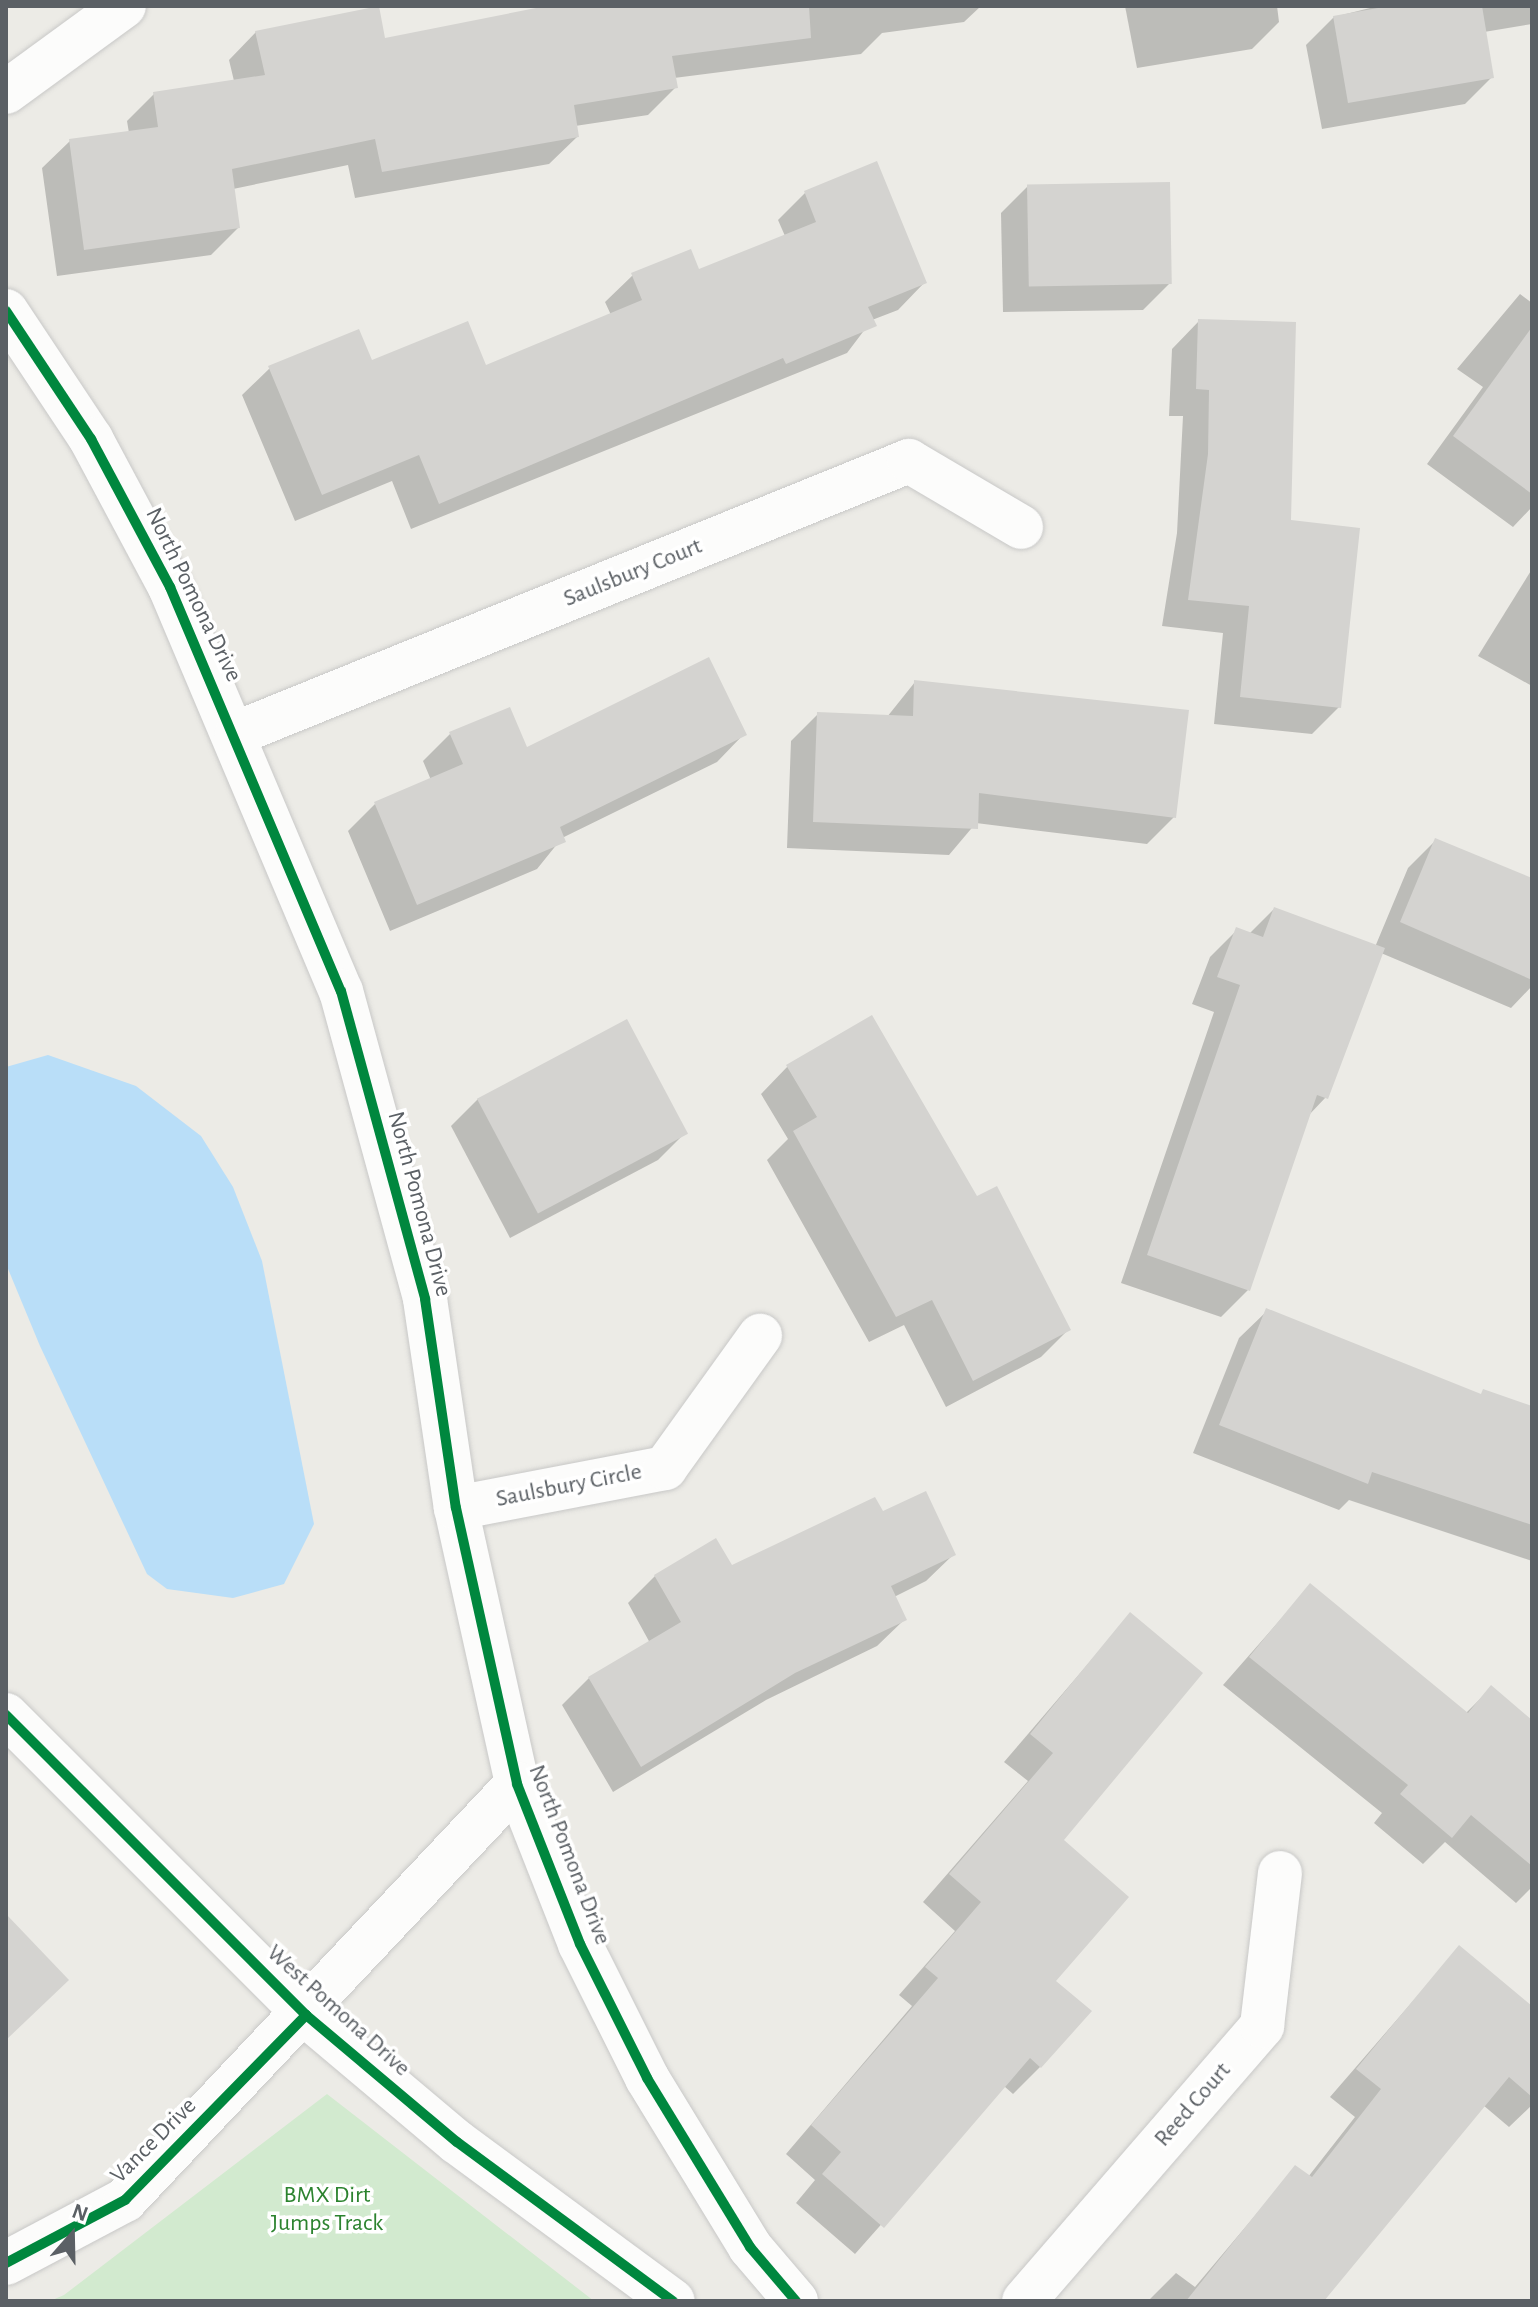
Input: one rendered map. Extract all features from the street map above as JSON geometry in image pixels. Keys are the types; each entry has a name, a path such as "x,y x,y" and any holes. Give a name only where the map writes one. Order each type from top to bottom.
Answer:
{"street":[{"path":"6,92 124,6"},
{"name":"North Pomona Drive","path":"6,311 91,439 237,733 341,991 425,1299 456,1508 517,1784 580,1944 647,2078 750,2247 796,2301"},
{"name":"Saulsbury Court","path":"237,733 909,461 1021,527"},
{"name":"Saulsbury Circle","path":"456,1508 665,1468 760,1336"},
{"name":"West Pomona Drive","path":"6,1715 306,2015 457,2142 673,2301"},
{"name":"Vance Drive","path":"6,2263 125,2200 306,2015 517,1784"},
{"name":"Reed Court","path":"1024,2301 1262,2026 1280,1873"}],"green space":[{"name":"BMX Dirt Jumps Track","path":"327,2094 594,2301 50,2301 64,2295"}],"water":[{"path":"48,1055 136,1086 201,1136 233,1187 262,1261 314,1524 284,1584 233,1598 167,1589 147,1574 40,1346 6,1264 6,1067"}],"building":[{"path":"379,6 385,38 546,6 809,6 811,38 672,56 678,88 574,105 579,137 382,172 375,139 232,169 240,228 84,250 69,139 158,127 153,92 265,75 255,31"},
{"path":"1389,6 1482,6 1494,78 1348,103 1333,16"},
{"path":"877,161 927,283 868,307 877,326 786,364 783,358 439,504 419,455 322,495 268,366 359,329 372,360 468,321 486,365 642,300 631,273 691,249 699,269 816,222 804,191"},
{"path":"1170,182 1172,284 1029,286 1027,184"},
{"path":"1198,319 1296,322 1291,520 1360,528 1341,708 1240,697 1249,606 1188,600 1208,454 1209,390 1196,389"},
{"path":"1532,327 1532,494 1453,436"},
{"path":"709,657 747,735 560,827 566,842 417,905 374,802 463,764 449,732 510,707 527,747"},
{"path":"914,680 1189,710 1176,818 979,793 978,829 813,822 817,712 913,716"},
{"path":"1435,838 1532,878 1532,980 1400,922"},
{"path":"1274,907 1385,948 1328,1099 1317,1095 1250,1291 1147,1255 1240,985 1217,977 1236,927 1263,937"},
{"path":"872,1015 977,1196 997,1186 1071,1330 973,1381 932,1300 896,1317 793,1131 817,1117 786,1065"},
{"path":"627,1019 688,1134 538,1214 477,1099"},
{"path":"1266,1308 1481,1394 1483,1389 1532,1406 1532,1525 1372,1472 1368,1484 1219,1425"},
{"path":"926,1491 956,1555 891,1586 907,1620 795,1673 641,1767 588,1677 681,1622 654,1575 716,1538 732,1565 875,1497 883,1511"},
{"path":"1310,1583 1468,1713 1491,1685 1532,1720 1532,1866 1471,1815 1452,1838 1400,1794 1408,1785 1249,1657"},
{"path":"1130,1612 1203,1673 1064,1840 1129,1897 1056,1981 1092,2011 1041,2068 1030,2058 884,2228 822,2174 841,2152 811,2125 938,1978 925,1967 981,1902 949,1874 1053,1753 1030,1734"},
{"path":"6,1914 69,1980 6,2040"},
{"path":"1459,1945 1532,2006 1532,2097 1509,2077 1324,2301 1186,2301 1295,2165 1312,2177 1381,2089 1356,2069"}],"cycle path":[{"path":"6,311 91,439 170,587 341,991 425,1299 456,1508 517,1784 580,1944 647,2078 750,2247 796,2301"},
{"path":"6,1715 306,2015 457,2142 673,2301"},
{"path":"6,2263 125,2200 306,2015"}]}
